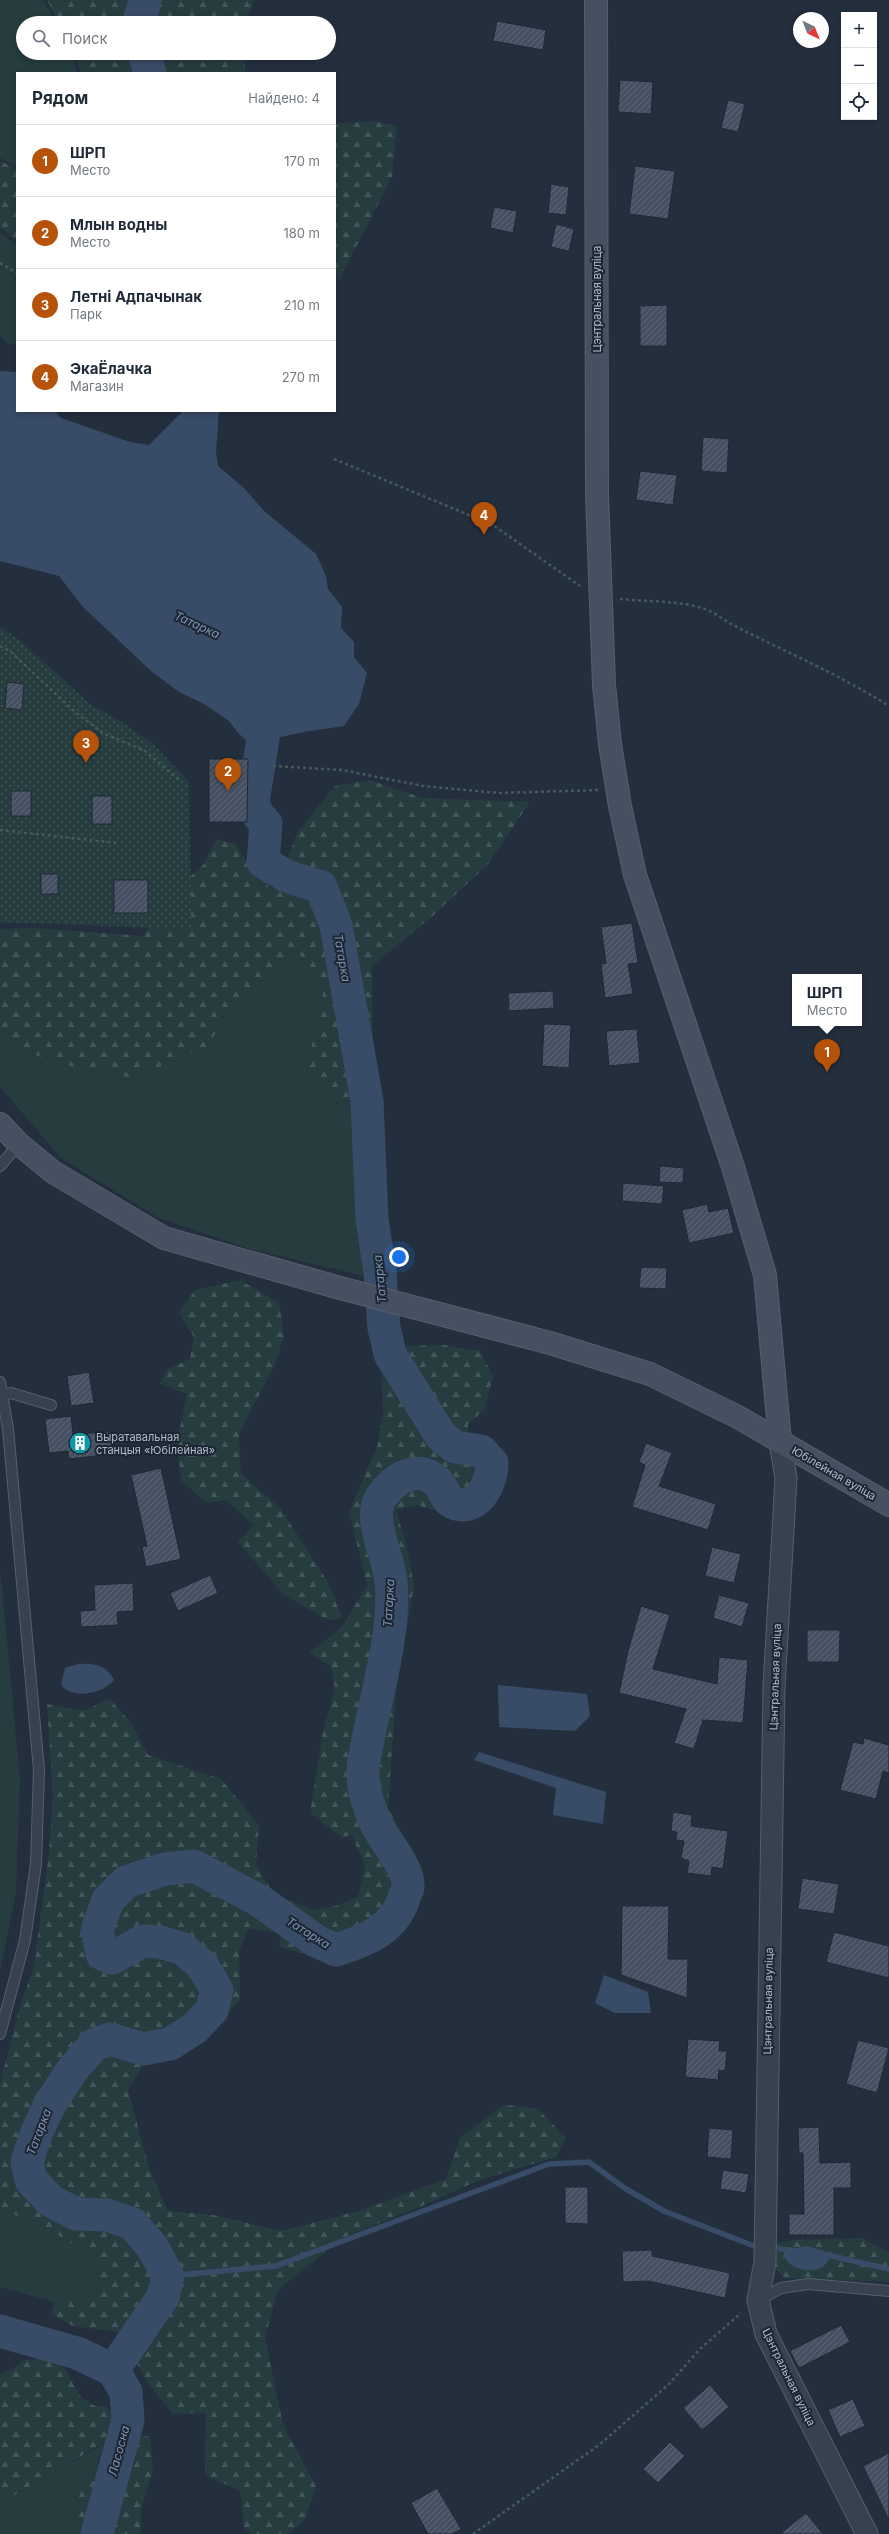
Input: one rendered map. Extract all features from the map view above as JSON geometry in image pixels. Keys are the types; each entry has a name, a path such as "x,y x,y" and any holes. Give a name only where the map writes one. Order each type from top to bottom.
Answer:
{"street":[{"name":"Цэнтральная вуліца","path":"596,0 597,495 602,598 604,685 617,788 635,875 733,1167 764,1275 780,1442 786,1478 774,1687 765,2262 758,2300 766,2334 867,2534"},
{"name":"Юбілейная вуліца","path":"0,1124 19,1144 53,1172 86,1194 164,1238 340,1288 423,1308 550,1343 650,1374 738,1417 889,1505"}],"lane":[{"path":"0,1166 19,1144"},
{"path":"0,1382 8,1429 39,1770 36,1864 26,1933 0,2034"},
{"path":"2,1395 11,1393 52,1405"},
{"path":"758,2300 781,2288 808,2284 889,2291"}],"path":[{"path":"0,263 16,272"},
{"path":"334,459 493,525 572,582 602,598 677,603 706,609 736,627 773,643 849,681 889,706"},
{"path":"0,646 10,652 75,712 103,732 145,751 180,781"},
{"path":"273,766 342,770 423,786 498,793 569,793 617,788"},
{"path":"0,830 117,843"},
{"path":"473,2534 599,2445 668,2385 720,2329 758,2300"}],"green space":[{"path":"0,0 43,0 52,16 16,16 16,60 73,60 78,72 16,72 16,166 0,158"},
{"path":"47,0 254,0 248,16 55,16"},
{"path":"76,60 245,60 245,72 82,72"},
{"path":"371,121 397,126 392,177 339,280 336,273 336,124"},
{"path":"0,161 16,169 16,241 5,230 0,228"},
{"path":"0,233 16,245 16,345 8,344 0,335"},
{"path":"0,627 22,642 91,705 125,724 154,745 189,782 191,929 0,922"},
{"path":"369,780 423,798 530,802 488,864 436,913 372,966 373,1069 378,1138 318,1087 306,1071 324,989 296,949 238,1003 206,1047 133,1078 54,1063 0,1039 0,929 35,928 143,936 169,896 204,864 216,839 235,844 251,867 272,890 287,860 297,833 335,786"},
{"path":"295,949 324,989 306,1071 318,1087 356,1120 364,1276 250,1249 159,1218 61,1158 0,1087 0,1039 54,1063 206,1047 238,1003"},
{"path":"240,1280 279,1303 284,1336 274,1367 239,1434 241,1474 280,1508 328,1582 342,1618 328,1620 284,1595 238,1542 254,1525 226,1500 206,1503 181,1480 177,1442 187,1394 160,1384 166,1370 190,1359 194,1337 179,1313 195,1290"},
{"path":"444,1345 480,1351 493,1376 485,1409 468,1424 474,1473 462,1519 417,1505 396,1510 406,1543 414,1585 396,1693 388,1808 420,1865 409,1917 366,1954 349,1958 301,1953 279,1947 282,1933 248,1929 239,1951 240,2000 192,2048 145,2061 128,2090 150,2171 168,2211 213,2215 281,2231 359,2211 446,2179 460,2138 504,2105 537,2108 566,2138 556,2157 479,2180 422,2206 342,2238 278,2290 265,2338 283,2424 316,2487 305,2519 289,2534 251,2534 244,2528 240,2491 205,2475 206,2413 173,2414 151,2387 118,2332 73,2326 51,2314 55,2302 97,2296 98,2253 70,2243 36,2221 5,2212 0,2219 0,2084 18,2013 34,1966 49,1853 53,1796 47,1704 83,1711 110,1699 131,1723 148,1755 221,1779 259,1825 256,1865 274,1894 312,1910 335,1906 358,1897 365,1867 352,1835 342,1837 310,1813 323,1732 335,1689 331,1666 309,1653 343,1626 367,1585 349,1512 378,1444 383,1411 381,1371 404,1346"},
{"path":"0,1567 20,1778 16,1893 0,1973"},
{"path":"5,2212 36,2221 70,2243 98,2253 97,2296 55,2302 0,2287 0,2219"},
{"path":"862,2238 889,2252 889,2282 784,2278 776,2269 776,2244 791,2240"},
{"path":"42,2359 64,2367 81,2397 95,2406 106,2406 115,2416 113,2437 0,2504 0,2374 11,2370 24,2360"},
{"path":"125,2431 150,2437 153,2470 141,2509 141,2534 76,2534 76,2497 96,2467"},
{"path":"105,2443 96,2467 76,2497 76,2534 0,2534 0,2504"}],"water":[{"path":"0,371 16,372 16,412 56,412 61,418 130,442 149,445 182,412 219,412 216,452 218,466 244,488 263,510 316,554 326,576 328,589 342,607 341,628 354,642 354,657 367,673 359,704 344,726 303,732 251,744 238,733 229,721 204,704 179,692 151,671 83,607 59,576 0,561"},
{"path":"78,1664 89,1664 104,1668 114,1680 109,1685 95,1692 80,1694 73,1693 61,1685 65,1668"},
{"path":"498,1685 587,1694 590,1716 575,1731 499,1727"},
{"path":"479,1752 606,1792 603,1824 553,1815 556,1788 474,1760"},
{"path":"604,1975 648,1992 651,2013 615,2013 595,2003"},
{"path":"805,2246 822,2250 830,2255 827,2262 816,2270 808,2270 794,2267 784,2257 791,2250"}],"building":[{"path":"497,21 546,30 543,50 493,41"},
{"path":"620,80 653,82 651,114 618,112"},
{"path":"728,100 745,104 738,132 721,128"},
{"path":"635,166 675,171 668,219 629,214"},
{"path":"551,184 569,187 566,215 548,213"},
{"path":"494,207 517,211 513,233 490,228"},
{"path":"556,224 574,229 569,251 551,247"},
{"path":"667,305 667,346 640,346 640,306"},
{"path":"703,437 729,439 727,473 701,471"},
{"path":"640,471 677,475 673,505 636,500"},
{"path":"7,682 24,684 22,710 5,708"},
{"path":"209,759 248,759 247,822 209,822"},
{"path":"11,791 31,791 31,816 11,816"},
{"path":"92,796 112,796 112,824 92,824"},
{"path":"41,874 58,874 58,894 41,894"},
{"path":"114,880 148,880 148,913 114,913"},
{"path":"632,923 638,963 628,964 633,994 605,998 601,964 606,963 601,927"},
{"path":"553,991 554,1008 509,1011 508,993"},
{"path":"544,1024 571,1025 569,1068 542,1066"},
{"path":"637,1029 640,1063 609,1066 606,1031"},
{"path":"660,1166 684,1168 683,1183 659,1182"},
{"path":"623,1183 664,1186 662,1204 622,1201"},
{"path":"707,1204 709,1212 728,1208 734,1233 689,1243 682,1210"},
{"path":"641,1267 667,1268 666,1289 639,1288"},
{"path":"89,1372 94,1403 71,1406 67,1376"},
{"name":"Выратавальная станцыя «Юбілейная»","path":"71,1416 73,1435 110,1431 113,1454 69,1459 68,1451 49,1453 45,1419"},
{"path":"646,1443 672,1453 659,1486 716,1504 708,1530 632,1507 645,1465 639,1462"},
{"path":"161,1468 181,1559 146,1567 142,1547 147,1546 131,1475"},
{"path":"712,1547 741,1554 734,1583 705,1576"},
{"path":"210,1575 218,1593 178,1611 170,1593"},
{"path":"133,1583 134,1611 117,1612 118,1625 81,1627 80,1611 95,1610 94,1585"},
{"path":"719,1595 749,1603 742,1627 713,1618"},
{"path":"641,1606 670,1615 653,1669 717,1684 719,1657 748,1660 743,1723 703,1720 694,1749 674,1743 686,1709 619,1693 628,1651"},
{"path":"807,1630 840,1630 839,1662 807,1662"},
{"path":"864,1738 889,1745 889,1773 883,1771 876,1799 840,1790 853,1742 863,1744"},
{"path":"673,1812 692,1815 691,1826 728,1831 723,1869 712,1867 711,1876 687,1873 689,1861 681,1858 684,1841 676,1840 677,1832 671,1831"},
{"path":"802,1878 839,1884 834,1914 798,1909"},
{"path":"622,1906 669,1906 668,1959 688,1959 687,1998 621,1975"},
{"path":"834,1932 889,1946 889,1978 826,1962"},
{"path":"688,2039 720,2041 719,2051 727,2051 725,2071 719,2070 718,2080 685,2077"},
{"path":"858,2040 889,2048 877,2093 846,2084"},
{"path":"819,2127 820,2163 851,2162 851,2188 834,2188 834,2235 789,2235 789,2214 804,2214 803,2153 799,2153 798,2128"},
{"path":"709,2128 733,2130 731,2159 707,2157"},
{"path":"723,2170 749,2174 746,2193 720,2189"},
{"path":"565,2187 588,2187 588,2224 565,2223"},
{"path":"652,2250 652,2256 730,2273 725,2298 648,2281 623,2282 622,2251"},
{"path":"841,2325 850,2342 799,2368 790,2351"},
{"path":"710,2385 729,2407 702,2430 683,2408"},
{"path":"853,2399 865,2426 840,2437 828,2410"},
{"path":"670,2442 685,2456 658,2483 643,2469"},
{"path":"889,2453 889,2520 863,2466"},
{"path":"437,2488 461,2529 452,2534 428,2534 411,2503"},
{"path":"806,2513 823,2534 780,2534"}],"waterway":[{"name":"Татарка","path":"141,16 145,0"},
{"name":"Татарка","path":"146,60 150,72"},
{"name":"Татарка","path":"113,2370 163,2297 168,2276 153,2248 133,2224 107,2215 76,2214 51,2201 31,2180 27,2162 36,2134 50,2104 73,2069 94,2045 110,2039 143,2049 170,2044 195,2028 212,2010 217,1990 202,1965 183,1949 160,1942 143,1941 112,1958 102,1954 97,1930 108,1900 126,1882 165,1869 194,1866 260,1901 316,1941 336,1950 368,1938 386,1926 399,1909 408,1886 402,1865 375,1821 366,1797 363,1781 364,1762 388,1644 392,1601 391,1581 377,1526 376,1515 378,1505 382,1496 394,1483 401,1478 417,1473 425,1474 433,1478 440,1485 450,1501 459,1505 468,1504 481,1496 486,1488 492,1463 481,1451 455,1447 441,1436 390,1354 384,1328 380,1272 372,1219 367,1101 336,925 321,887 286,876 263,862 266,824 257,813 253,802 263,739 259,695"},
{"path":"168,2276 276,2266 549,2164 589,2162 626,2189 664,2211 754,2246"},
{"path":"780,2249 797,2251"},
{"path":"823,2254 889,2269"},
{"name":"Ласосна","path":"0,2331 77,2353 113,2370 126,2392 128,2420 97,2534"}],"place":[{"name":"ЭкаЁлачка","path":"484,535"},
{"name":"Летні Адпачынак","path":"86,763"},
{"name":"Млын водны","path":"228,791"},
{"name":"ШРП","path":"827,1072"},
{"name":"Выратавальная станцыя «Юбілейная»","path":"80,1443"}]}
